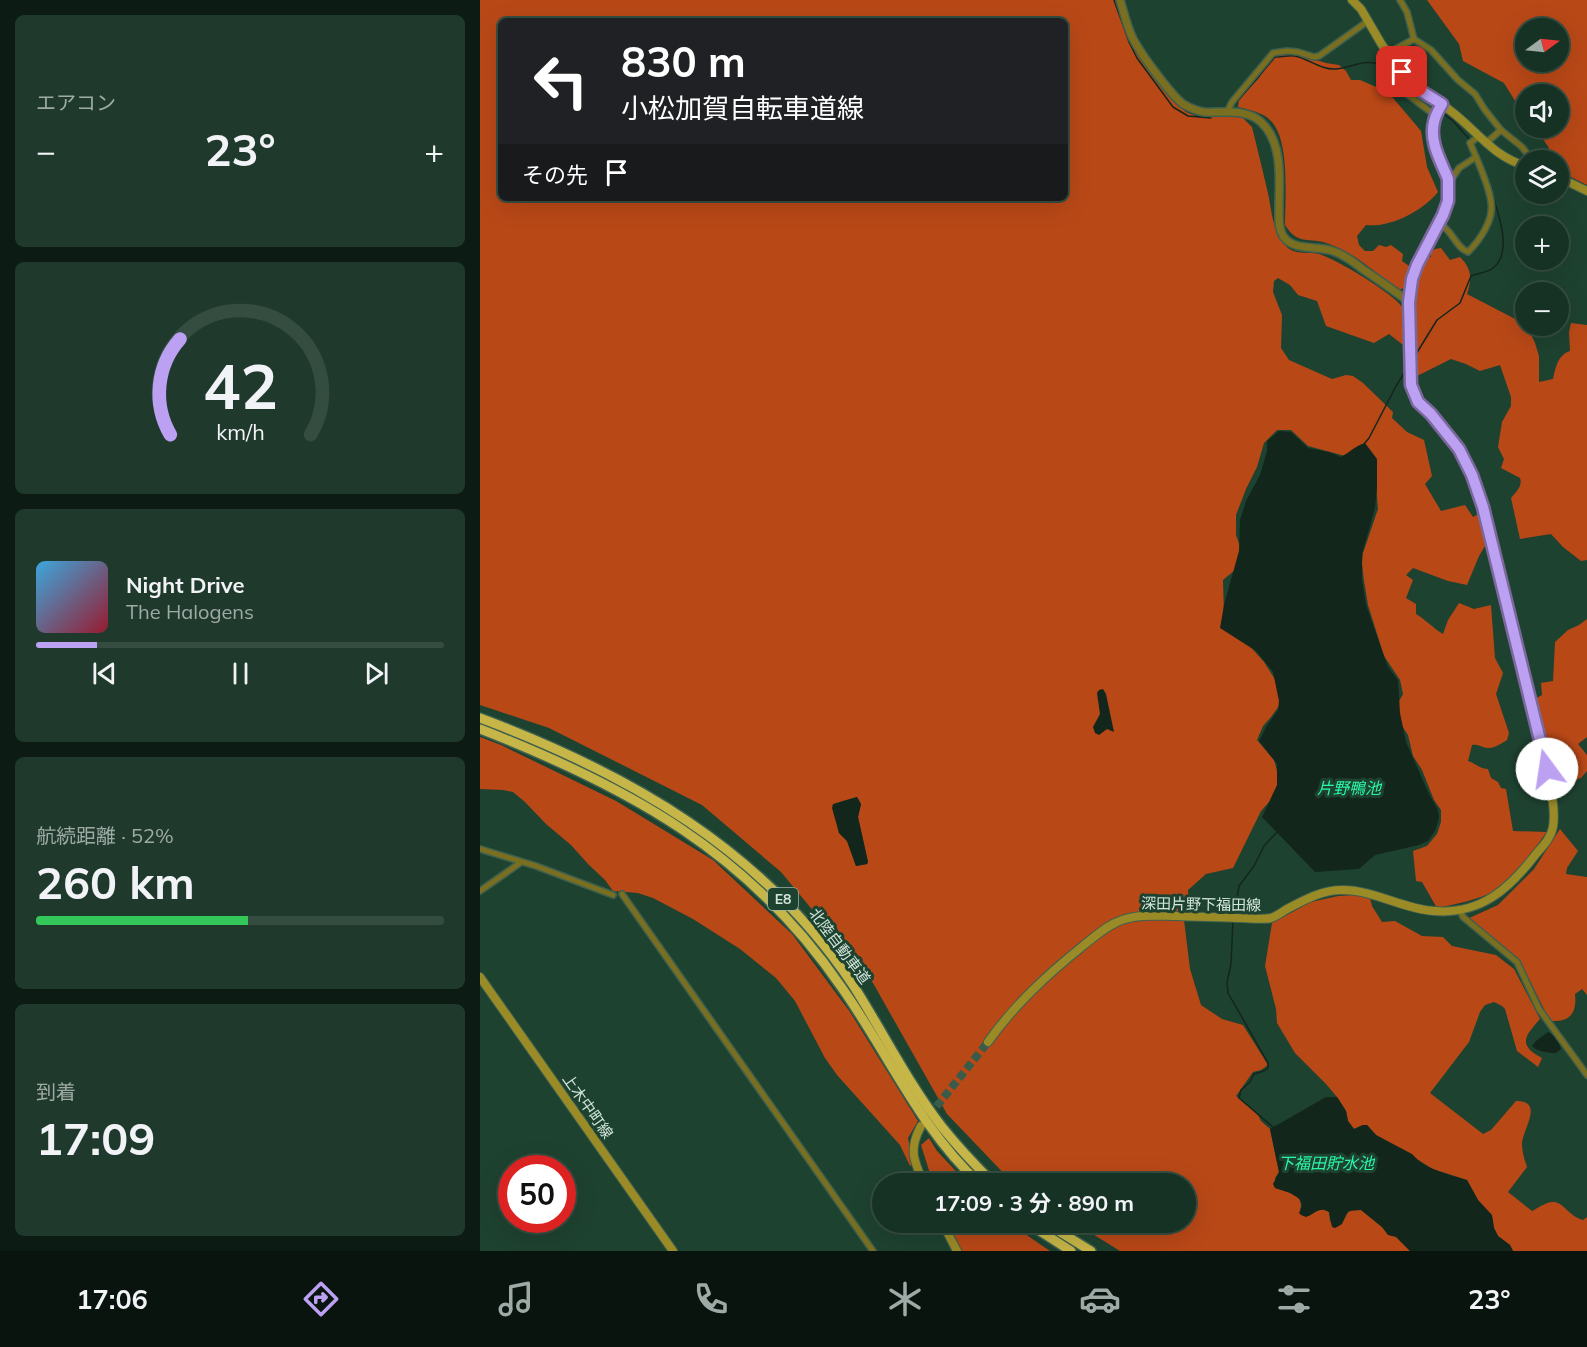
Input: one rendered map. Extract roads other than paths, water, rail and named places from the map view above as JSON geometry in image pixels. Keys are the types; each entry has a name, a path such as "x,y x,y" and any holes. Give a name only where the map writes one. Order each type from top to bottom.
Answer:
{"highway":[{"name":"北陸自動車道","path":"480,718 568,755 636,789 691,822 769,885 834,959 942,1127 983,1173"},
{"name":"北陸自動車道","path":"480,729 566,764 630,797 687,832 746,878 785,916 825,964 860,1014 934,1133 969,1173"},
{"path":"1043,1233 1071,1251"},
{"path":"1062,1233 1091,1251"}],"main road":[{"path":"1352,0 1361,9 1390,56 1412,84 1453,111 1478,137 1502,155 1515,161"},
{"path":"1442,104 1434,121 1434,143 1449,183"},
{"path":"1569,182 1587,191"},
{"name":"深田片野下福田線","path":"988,1042 1030,992 1106,928 1120,920 1141,915 1270,918 1332,890 1367,892 1398,904 1423,910 1443,912 1460,910 1487,900 1505,889 1550,837 1553,819 1547,769 1483,507 1472,475 1459,449 1431,414 1418,402 1411,385 1409,302 1412,279 1448,201 1449,183"},
{"name":"上木中町線","path":"480,977 673,1251"},
{"path":"920,1173 913,1154 921,1126"},
{"path":"948,1233 957,1251"}],"street":[{"path":"1120,0 1133,40 1177,99 1194,110 1249,114 1262,123 1275,145 1279,160 1279,223 1280,230 1286,239 1297,246 1326,249 1343,256 1409,302"},
{"path":"1400,0 1407,12 1414,39 1431,50 1458,80 1475,94 1501,130 1524,150"},
{"path":"1227,112 1232,102 1273,53 1287,51 1319,56 1368,21"},
{"path":"1414,39 1390,56 1385,68 1407,94 1436,116"},
{"path":"1486,143 1501,130"},
{"path":"1439,223 1452,235 1462,250 1468,252 1484,233 1492,203 1470,143 1478,137"},
{"path":"1449,183 1460,168 1476,157"},
{"path":"480,849 536,866 614,895"},
{"path":"480,891 520,862"},
{"path":"622,894 873,1251"},
{"path":"1460,910 1463,917 1517,962 1539,1009 1587,1075"}],"water":[{"name":"片野鴨池","path":"1279,431 1291,432 1308,448 1341,457 1365,443 1377,459 1375,508 1362,554 1362,580 1366,605 1388,667 1398,680 1400,713 1406,742 1438,810 1439,818 1435,831 1428,841 1375,855 1359,869 1315,872 1262,817 1277,785 1277,764 1259,741 1278,710 1279,701 1273,672 1256,651 1220,628 1239,551 1240,520 1246,501 1260,475 1267,451 1267,441"},
{"path":"1103,689 1114,732 1107,729 1099,735 1095,733 1093,727 1100,714 1097,693"},
{"path":"857,797 861,804 858,817 868,862 856,866 847,841 839,833 832,808 833,804"},
{"path":"1548,1032 1555,1037 1560,1046 1561,1049 1556,1053 1540,1051 1532,1046"},
{"name":"下福田貯水池","path":"1326,1097 1337,1097 1354,1129 1367,1125 1376,1135 1412,1154 1430,1168 1467,1180 1478,1200 1492,1215 1498,1236 1510,1245 1513,1251 1410,1251 1396,1237 1388,1235 1361,1210 1348,1211 1342,1224 1335,1228 1332,1227 1329,1212 1326,1210 1320,1210 1306,1217 1301,1215 1299,1213 1302,1206 1300,1199 1275,1188 1273,1184 1279,1172 1270,1129"}],"waterway":[{"path":"1114,0 1137,58 1173,107 1188,116 1211,118"},
{"path":"1235,104 1275,57 1295,56 1331,69 1370,62 1384,65"},
{"path":"1388,67 1410,91 1437,108"},
{"path":"1440,111 1453,121 1471,141"},
{"path":"1475,148 1486,174"},
{"path":"1413,359 1437,320 1460,303 1471,276 1491,270 1499,261 1503,242 1502,230 1491,190"},
{"path":"1364,444 1407,368"},
{"path":"1234,915 1239,886 1254,866 1264,846 1278,831"},
{"path":"1233,920 1228,993 1268,1063 1268,1068 1254,1074 1250,1082 1241,1090 1239,1098 1273,1127"}],"tunnel":[{"path":"929,1116 988,1042"}]}
